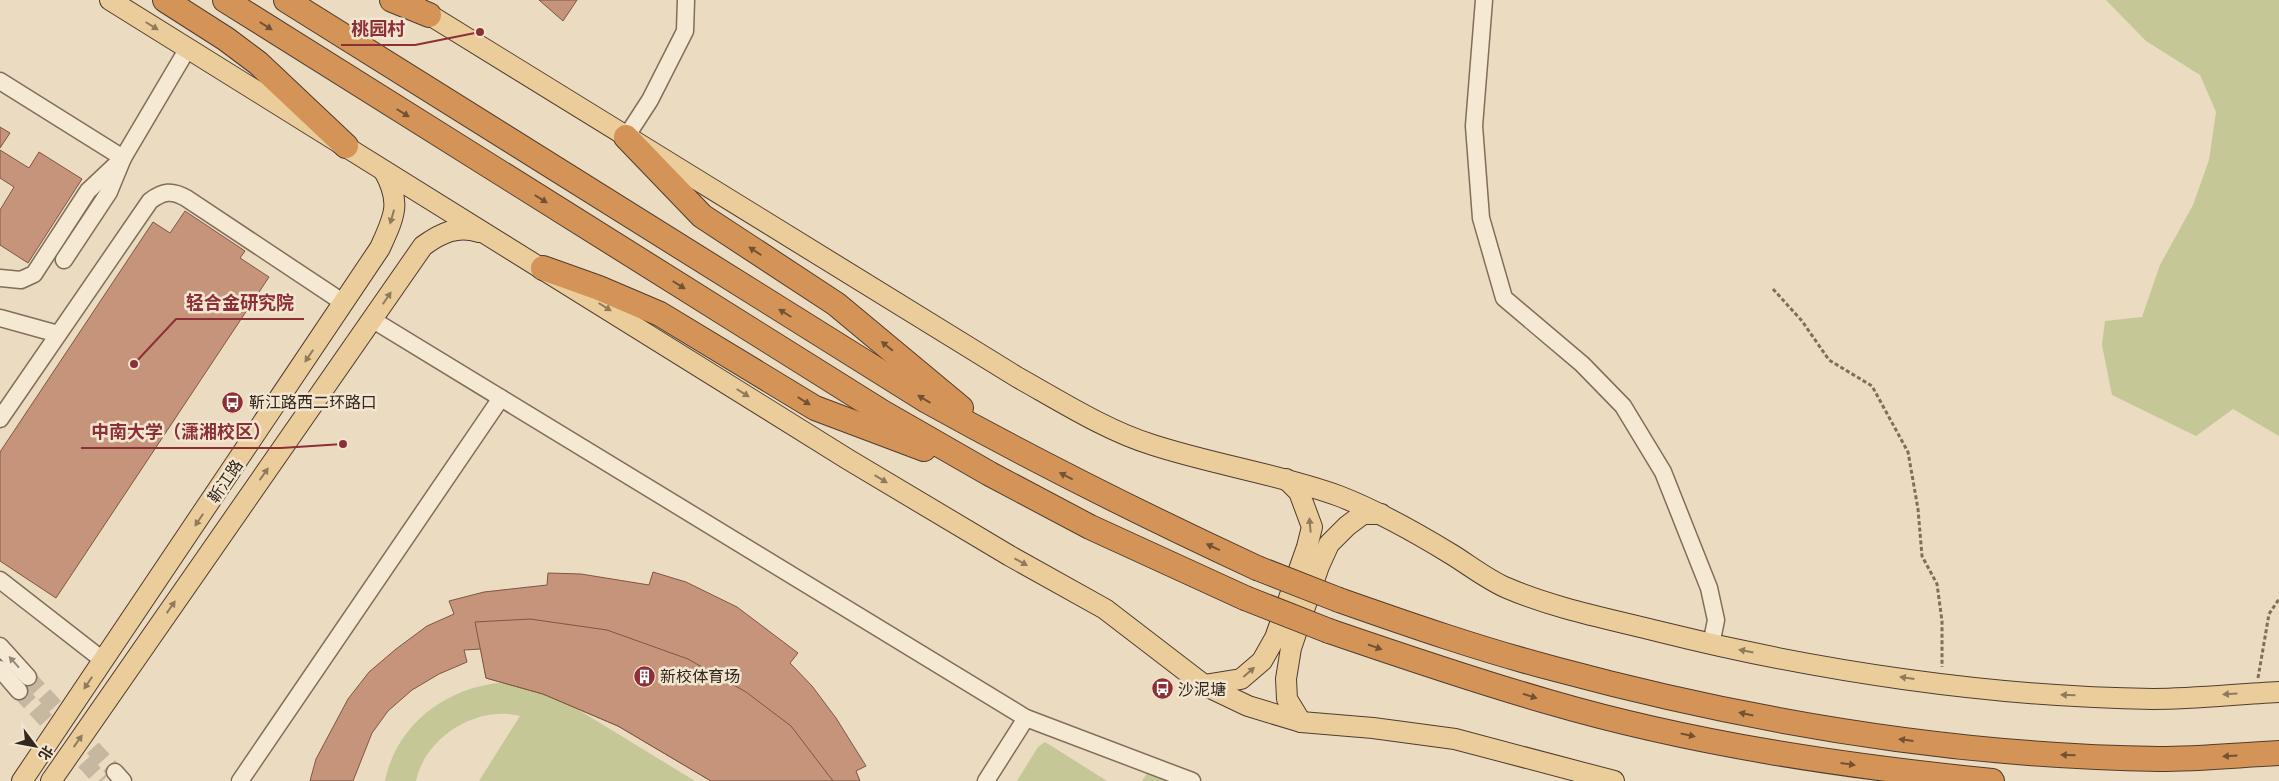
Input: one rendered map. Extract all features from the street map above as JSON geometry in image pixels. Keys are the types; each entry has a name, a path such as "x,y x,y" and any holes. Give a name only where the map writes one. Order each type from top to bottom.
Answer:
{"highway":[{"path":"165,0 226,39 258,63 346,146"},
{"path":"225,0 882,412 990,474 1090,527 1245,598 1329,631 1550,702 1659,729 1761,751 1905,772 1992,781"},
{"path":"286,0 851,354 1004,444 1127,507 1257,568 1339,600 1444,636 1553,669 1661,696 1788,721 1902,739 2034,754 2160,759 2279,753"},
{"path":"392,0 429,15"},
{"path":"626,138 702,216 836,304 1004,444"},
{"path":"543,268 600,288 660,314 815,408 990,474"}],"main road":[{"path":"110,0 849,460 1010,556 1105,609 1204,685 1248,706 1301,722 1373,728 1455,739 1614,781"},
{"path":"405,0 626,138 1017,377 1090,417 1152,445 1286,479 1341,497 1381,514 1430,541 1505,588 1573,610 1711,645 1820,665 1942,683 2056,695 2156,699 2279,692"},
{"name":"靳江路","path":"22,781 380,248 396,203 391,184 384,171"},
{"name":"靳江路","path":"51,781 423,246 449,230 467,228 489,235"},
{"path":"1204,685 1241,679 1262,661 1275,638 1307,548 1312,527 1299,492 1286,479"},
{"path":"1301,722 1287,699 1286,679 1290,648 1319,566 1329,544 1347,526 1363,514 1381,514"}],"street":[{"path":"626,138 650,100 685,31 686,0"},
{"path":"1484,0 1474,126 1481,218 1504,298 1582,364 1623,406 1662,472 1709,588 1716,620 1711,645"},
{"path":"64,260 109,192 123,158 188,48"},
{"path":"0,81 123,158"},
{"path":"0,278 21,280 34,274 88,191 123,158"},
{"path":"0,419 150,201 159,194 169,192 186,198 344,303"},
{"path":"0,318 58,334"},
{"path":"373,320 1026,718 1192,781"},
{"path":"240,781 501,398"},
{"path":"0,580 104,661"},
{"path":"0,646 28,677"},
{"path":"0,669 19,691"},
{"path":"986,781 1026,718"}],"path":[{"path":"1774,288 1802,321 1829,360 1872,386 1908,452 1918,509 1922,556 1937,584 1942,621 1942,683"},
{"path":"2255,693 2269,614 2279,599"}],"green space":[{"path":"2106,0 2279,0 2279,436 2233,409 2196,436 2112,395 2102,345 2105,321 2142,317 2160,265 2193,205 2209,160 2216,112 2200,75 2146,41"},
{"path":"498,683 523,685 564,701 695,781 479,781 520,716 504,714 487,715 455,728 430,751 421,765 416,781 385,781 391,761 400,743 411,727 425,714 441,702 459,693"},
{"path":"1045,742 1107,781 1017,781 1038,747"},
{"path":"1149,770 1166,781 1142,781"}],"building":[{"path":"539,0 577,0 563,21"},
{"path":"0,127 10,133 0,148"},
{"path":"0,150 29,168 39,152 82,179 28,263 0,245 0,210 14,187 0,178"},
{"path":"185,211 245,251 240,258 269,277 56,598 0,561 0,452 153,222 170,233"},
{"name":"新校体育场","path":"653,572 686,582 737,607 798,653 790,663 812,686 836,718 866,766 856,771 860,781 711,781 618,726 543,694 486,678 481,649 464,650 467,662 439,674 412,690 388,711 372,733 353,781 310,781 316,759 348,699 369,672 396,649 427,626 454,614 449,601 484,592 547,585 548,573 581,574 649,585"},
{"path":"530,619 607,630 688,659 746,692 791,726 833,781 711,781 618,726 543,694 486,678 475,622"}],"tunnel":[{"path":"28,677 115,772"},
{"path":"19,691 102,781"}],"place":[{"name":"桃园村","path":"480,32"},
{"name":"轻合金研究院","path":"134,364"},
{"name":"靳江路西二环路口","path":"233,402"},
{"name":"中南大学（潇湘校区）","path":"343,444"},
{"name":"新校体育场","path":"644,676"},
{"name":"沙泥塘","path":"1162,689"}]}
